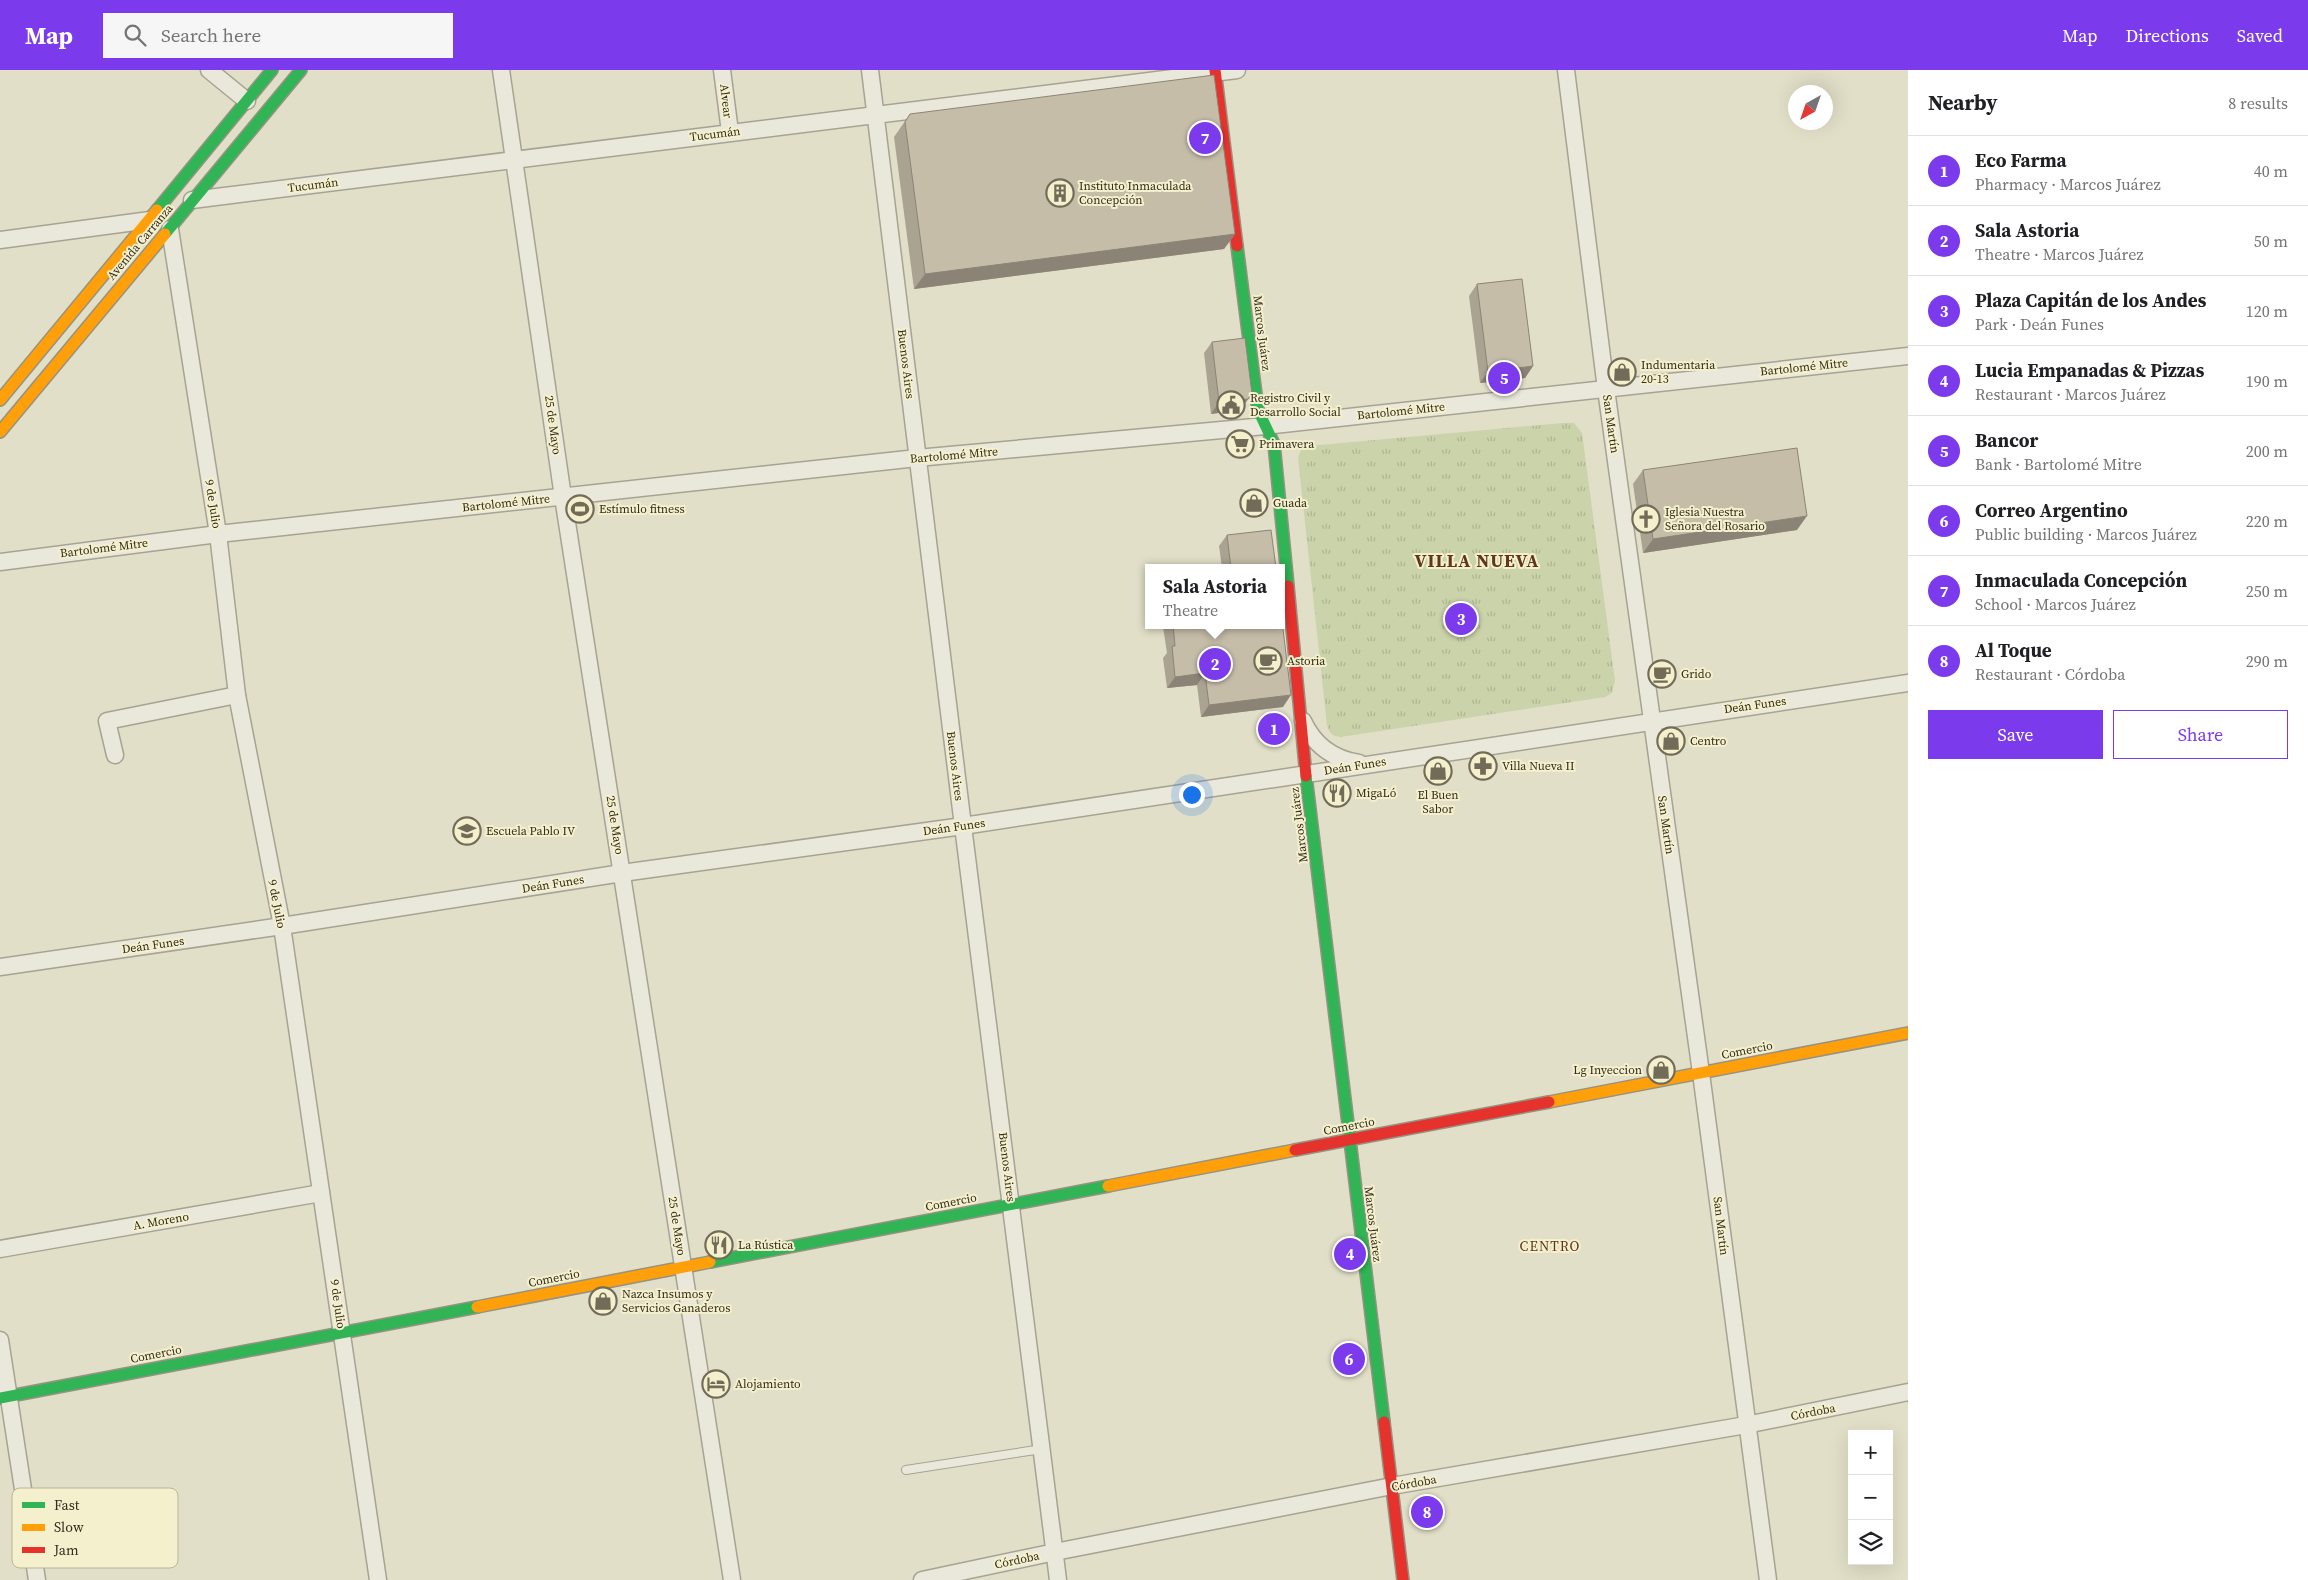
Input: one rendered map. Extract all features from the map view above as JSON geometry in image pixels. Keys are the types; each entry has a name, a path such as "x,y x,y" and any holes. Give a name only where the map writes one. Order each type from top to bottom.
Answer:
{"main road":[{"name":"Avenida Carranza","path":"0,400 272,70"},
{"name":"Avenida Carranza","path":"0,432 301,70"},
{"name":"Marcos Juárez","path":"1215,71 1258,410 1274,444 1306,773 1403,1580"},
{"name":"Comercio","path":"4,1397 1908,1033"}],"street":[{"path":"208,70 247,101"},
{"name":"25 de Mayo","path":"501,70 563,497 732,1580"},
{"name":"Alvear","path":"722,70 730,132"},
{"name":"Buenos Aires","path":"870,70 1058,1580"},
{"name":"Tucumán","path":"192,200 1215,71 1238,70"},
{"name":"San Martín","path":"1566,70 1606,389 1701,1073 1746,1425 1768,1580"},
{"path":"0,240 150,220"},
{"name":"9 de Julio","path":"170,229 218,534 237,696 282,926 378,1580"},
{"name":"Bartolomé Mitre","path":"0,562 218,534 917,458 1265,426 1908,356"},
{"name":"Deán Funes","path":"0,967 282,926 622,873 963,826 1652,720 1908,683"},
{"path":"115,755 106,721 237,696"},
{"path":"1300,715 1307,729 1320,746 1340,758 1366,764"},
{"name":"A. Moreno","path":"0,1249 321,1193"},
{"path":"0,1340 4,1397 20,1488"},
{"name":"Córdoba","path":"922,1580 1392,1486 1746,1425 1908,1392"}],"lane":[{"path":"906,1470 1042,1449"}],"green space":[{"path":"1574,423 1582,433 1615,681 1612,693 1605,697 1347,736 1339,737 1331,734 1327,725 1298,458 1301,450 1309,446"}],"building":[{"name":"Instituto Inmaculada Concepción","path":"1214,75 1235,234 925,274 905,122 910,114"},
{"path":"1522,279 1533,366 1488,372 1477,284"},
{"path":"1245,338 1252,394 1248,399 1219,402 1212,342"},
{"path":"1797,448 1807,516 1653,539 1643,470"},
{"path":"1271,530 1275,564 1231,564 1227,535"},
{"path":"1173,629 1283,629 1291,695 1209,705 1205,673 1175,677 1172,646 1175,646"}],"traffic: fast":[{"path":"157,210 272,70"},
{"path":"165,234 301,70"},
{"path":"1237,246 1258,410 1274,444 1288,586"},
{"path":"1306,776 1384,1422"},
{"path":"710,1262 1108,1186"},
{"path":"0,1398 477,1307"}],"traffic: slow":[{"path":"0,400 157,210"},
{"path":"0,432 165,234"},
{"path":"1549,1102 1908,1033"},
{"path":"1108,1186 1295,1150"},
{"path":"477,1307 710,1262"}],"traffic: jam":[{"path":"1215,70 1237,246"},
{"path":"1288,586 1306,776"},
{"path":"1295,1150 1549,1102"},
{"path":"1384,1422 1403,1580"}],"place":[{"name":"Inmaculada Concepción","path":"1205,138"},
{"name":"Instituto Inmaculada Concepción","path":"1060,193"},
{"name":"Indumentaria 20-13","path":"1622,372"},
{"name":"Bancor","path":"1504,378"},
{"name":"Registro Civil y Desarrollo Social","path":"1231,405"},
{"name":"Primavera","path":"1240,444"},
{"name":"Guada","path":"1254,503"},
{"name":"Estímulo fitness","path":"580,509"},
{"name":"Iglesia Nuestra Señora del Rosario","path":"1646,519"},
{"name":"Plaza Capitán de los Andes","path":"1461,619"},
{"name":"Astoria","path":"1268,661"},
{"name":"Sala Astoria","path":"1215,664"},
{"name":"Grido","path":"1662,674"},
{"name":"Eco Farma","path":"1274,729"},
{"name":"Centro","path":"1671,741"},
{"name":"Villa Nueva II","path":"1483,766"},
{"name":"El Buen Sabor","path":"1438,771"},
{"name":"MigaLó","path":"1337,793"},
{"name":"Escuela Pablo IV","path":"467,831"},
{"name":"Lg Inyeccion","path":"1661,1070"},
{"name":"La Rústica","path":"719,1245"},
{"name":"Lucia Empanadas & Pizzas","path":"1350,1254"},
{"name":"Nazca Insumos y Servicios Ganaderos","path":"603,1301"},
{"name":"Correo Argentino","path":"1349,1359"},
{"name":"Alojamiento","path":"716,1384"},
{"name":"Al Toque","path":"1427,1512"}],"district":[{"name":"VILLA NUEVA","path":"1477,560"},
{"name":"CENTRO","path":"1550,1246"}]}
